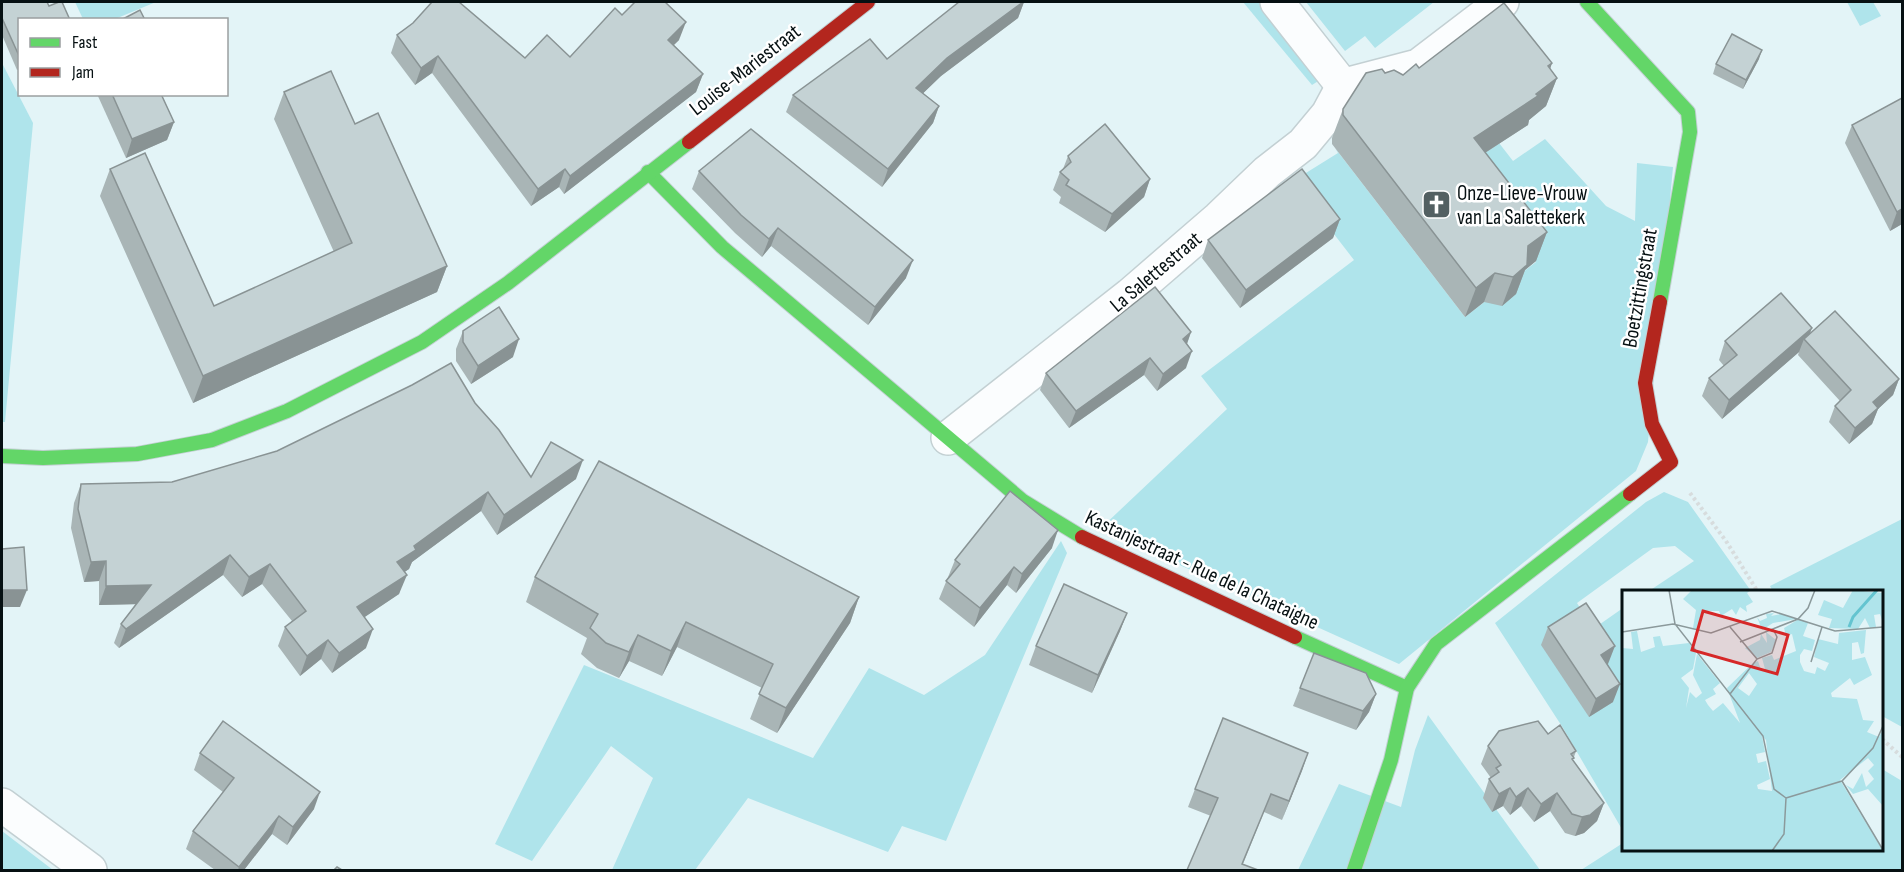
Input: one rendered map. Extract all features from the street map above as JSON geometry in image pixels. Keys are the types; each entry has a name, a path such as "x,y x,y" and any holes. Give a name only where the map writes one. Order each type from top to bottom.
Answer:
{"street":[{"name":"Louise-Mariestraat","path":"2,456 43,458 137,454 212,440 287,411 422,342 508,283 868,2"},
{"path":"1277,2 1343,86 1418,66 1502,2"},
{"name":"Boetzittingstraat","path":"1587,2 1688,112 1690,132 1645,383 1652,424 1671,462"},
{"name":"La Salettestraat","path":"948,438 1130,296 1267,172 1303,144 1328,114 1343,86"},
{"path":"648,172 722,247 948,438"},
{"name":"Kastanjestraat - Rue de la Chataigne","path":"948,438 1023,501 1063,527 1217,603 1407,688"},
{"path":"1354,870 1391,760 1407,688 1436,644 1671,462"},
{"path":"2,805 90,870"}],"path":[{"path":"1671,462 1757,590"},
{"path":"1883,741 1902,757"}],"shaded area":[{"path":"75,2 156,2 117,18 83,18"},
{"path":"1243,2 1265,2 1326,76 1312,85"},
{"path":"1306,2 1434,2 1375,48 1365,36 1345,51"},
{"path":"1847,2 1873,2 1881,16 1860,26"},
{"path":"2,63 33,123 5,422 2,422"},
{"path":"1440,67 1513,161 1545,139 1606,206 1635,221 1637,163 1673,167 1648,442 1636,471 1399,664 1100,529 1227,409 1201,376 1354,260 1293,181 1338,153 1335,148 1465,317 1536,262"},
{"path":"1664,492 1688,502 1750,590 1650,590 1694,561 1675,546 1653,548 1577,603 1593,629 1622,609 1622,829 1563,728 1495,623 1646,502"},
{"path":"1902,519 1902,727 1883,717 1883,590 1772,590 1770,586"},
{"path":"1061,541 1067,553 946,841 902,826 888,852 748,798 695,870 612,870 653,778 611,746 532,861 495,844 584,665 813,758 869,668 924,695 985,655"},
{"path":"1428,715 1540,870 1298,870 1339,784 1401,807 1415,750"},
{"path":"1883,770 1902,781 1902,870 1581,870 1622,844 1622,851 1883,851"},
{"path":"2,831 53,870 2,870"}],"building":[{"path":"2,2 47,2 49,6 62,2 69,18 18,18 18,54 2,18"},
{"path":"432,2 459,2 525,58 547,35 570,57 615,8 622,15 635,2 665,2 686,22 668,40 703,74 570,176 565,169 538,189 438,56 421,68 397,35 413,23"},
{"path":"959,2 1023,2 947,58 916,88 939,106 888,169 793,95 870,39 887,59"},
{"path":"1504,3 1552,63 1548,66 1557,78 1536,94 1538,96 1474,138 1547,232 1528,246 1527,265 1513,277 1495,273 1476,288 1343,115 1343,109 1366,73 1382,69 1385,73 1394,70 1403,75 1416,64 1419,68"},
{"path":"140,10 144,18 125,18"},
{"path":"1732,34 1762,50 1746,80 1716,64"},
{"path":"331,71 355,124 378,113 447,266 203,376 110,169 145,153 214,306 352,243 284,92"},
{"path":"113,96 162,96 174,122 132,139"},
{"path":"1902,98 1902,209 1897,212 1852,125"},
{"path":"1105,124 1150,179 1112,214 1066,185 1069,180 1060,172 1071,162 1068,156"},
{"path":"751,129 913,260 875,307 778,228 769,239 741,215 699,171"},
{"path":"1302,169 1340,219 1246,290 1208,240"},
{"path":"1155,287 1191,332 1183,339 1192,351 1163,374 1150,358 1076,411 1046,373"},
{"path":"1781,293 1812,328 1729,400 1709,378 1737,355 1725,341"},
{"path":"499,307 519,339 478,366 463,342 463,331"},
{"path":"1835,311 1899,379 1873,402 1878,408 1855,428 1835,406 1851,390 1804,339"},
{"path":"451,363 475,403 499,430 531,477 551,442 583,460 504,515 488,492 414,546 416,550 397,562 407,575 357,607 373,629 339,653 328,640 307,656 285,627 306,611 270,564 249,577 230,555 126,629 121,624 151,585 106,586 106,561 91,562 78,509 81,484 172,482 277,451 412,385"},
{"path":"599,461 859,597 786,708 759,694 773,664 686,622 671,651 638,635 629,652 606,643 590,628 598,614 535,577"},
{"path":"1010,491 1058,530 1022,574 1014,567 980,608 946,581 960,564 955,560"},
{"path":"24,547 27,590 2,590 2,549"},
{"path":"1064,584 1127,613 1098,675 1036,646"},
{"path":"1586,603 1615,646 1601,655 1620,684 1596,699 1548,627"},
{"path":"1314,653 1366,673 1376,694 1363,711 1300,688"},
{"path":"1223,718 1308,753 1289,801 1271,794 1242,864 1258,870 1187,870 1218,798 1195,789"},
{"path":"223,721 320,792 293,827 279,816 239,867 193,831 234,778 200,753"},
{"path":"1538,721 1548,734 1560,725 1576,751 1571,754 1574,758 1572,759 1604,803 1590,815 1582,817 1572,814 1557,793 1541,804 1528,788 1516,797 1510,788 1499,794 1489,779 1499,772 1496,768 1501,765 1488,746 1499,731"}],"traffic: fast":[{"path":"1587,2 1688,112 1690,132 1660,302"},
{"path":"2,456 43,458 137,454 212,440 287,411 422,342 508,283 689,142"},
{"path":"648,172 722,247 1023,501 1082,537"},
{"path":"1354,870 1391,760 1407,688 1436,644 1630,494"},
{"path":"1295,637 1407,688"}],"traffic: jam":[{"path":"689,142 868,2"},
{"path":"1630,494 1671,462 1652,424 1645,383 1660,302"},
{"path":"1082,537 1295,637"}],"place":[{"name":"Onze-Lieve-Vrouw van La Salettekerk","path":"1436,205"}]}
